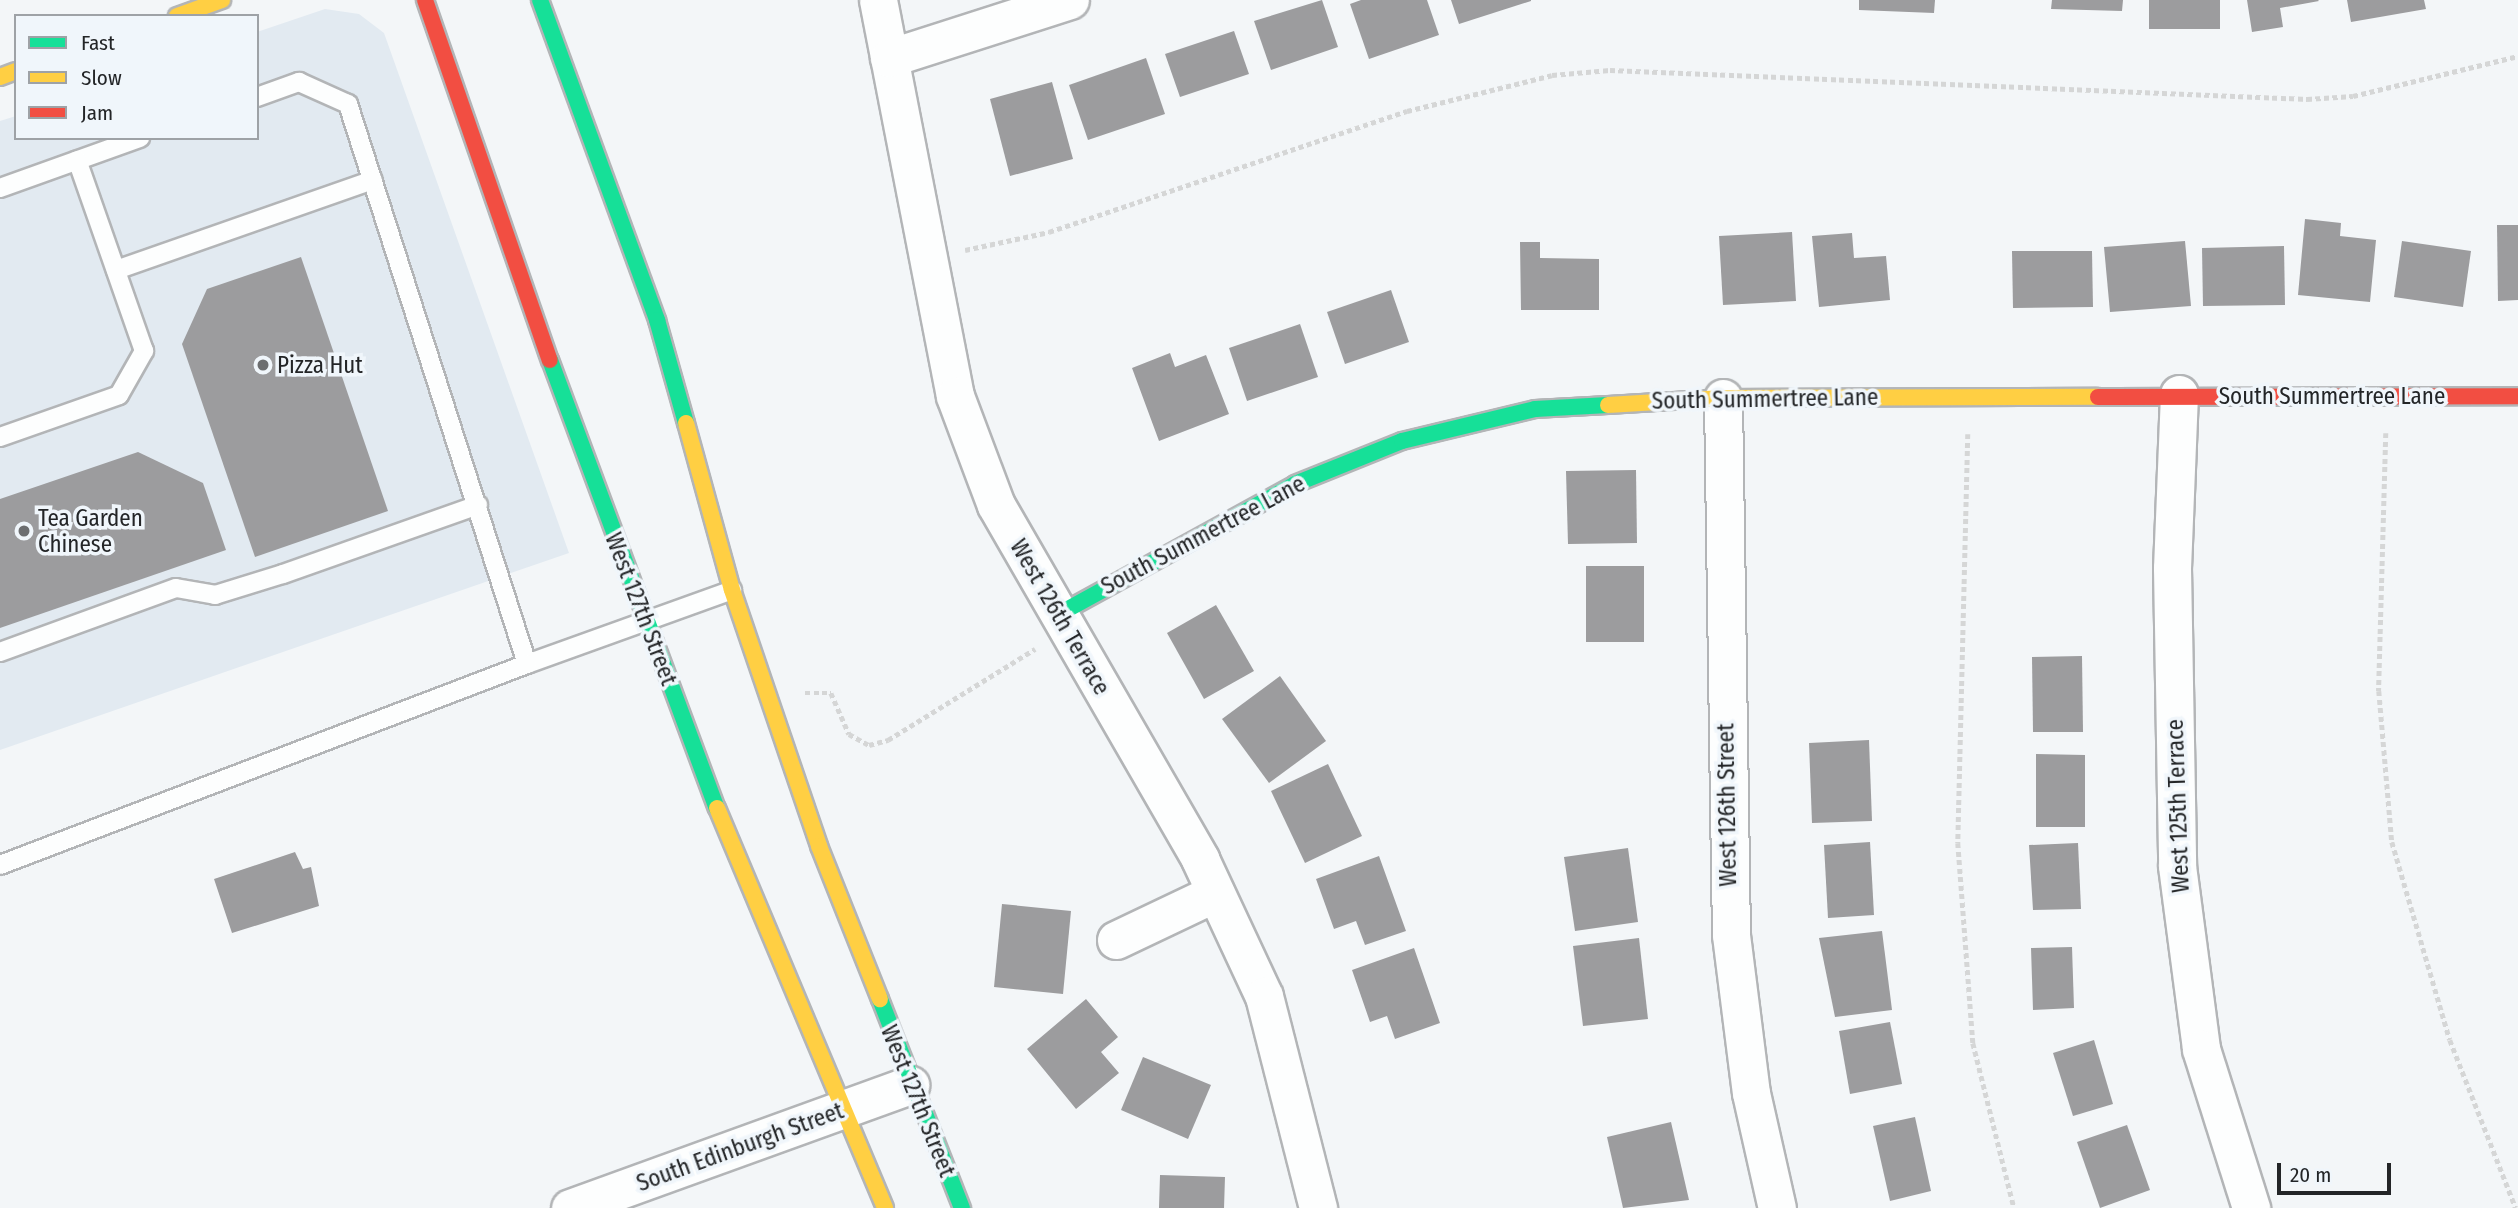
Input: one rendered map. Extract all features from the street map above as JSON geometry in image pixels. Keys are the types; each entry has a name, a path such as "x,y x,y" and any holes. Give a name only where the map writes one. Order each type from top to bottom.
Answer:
{"main road":[{"path":"183,14 222,0"},
{"name":"West 127th Street","path":"425,0 646,622 885,1208"},
{"name":"West 127th Street","path":"540,0 657,320 732,590 910,1085 962,1208"},
{"name":"South Summertree Lane","path":"1059,614 1295,484 1402,441 1535,409 1724,398 2179,394 2518,396"}],"street":[{"name":"West 126th Terrace","path":"878,0 955,396 996,505 1215,892 1264,996 1318,1208"},
{"path":"888,58 1070,0"},
{"name":"West 125th Terrace","path":"2179,394 2172,568 2177,866 2201,1049 2251,1208"},
{"name":"West 126th Street","path":"1724,398 1731,934 1751,1093 1777,1208"},
{"path":"1116,940 1215,892"},
{"name":"South Edinburgh Street","path":"570,1208 910,1085"}],"lane":[{"path":"259,96 299,82 348,104 527,664"},
{"path":"0,188 133,140"},
{"path":"0,437 119,395 144,351 77,160"},
{"path":"116,270 373,180"},
{"path":"0,652 176,589 215,595 284,574 478,505"},
{"path":"0,865 527,664 732,590"}],"path":[{"path":"961,251 1049,232 1407,111 1552,75 1610,70 2307,99 2353,96 2518,56"},
{"path":"1968,421 1958,843 1973,1043 2014,1208"},
{"path":"2386,423 2379,691 2392,842 2450,1041 2516,1208"},
{"path":"801,694 831,693 858,744 888,740 1050,640 1059,614"}],"shaded area":[{"path":"325,9 359,14 384,33 569,553 0,750 0,121 14,117 14,140 259,140 259,31"}],"building":[{"path":"1322,0 1338,47 1271,70 1254,21"},
{"path":"1361,0 1427,0 1439,35 1369,59 1350,4"},
{"path":"1451,0 1531,0 1531,1 1459,24"},
{"path":"1859,0 1935,0 1934,13 1859,10"},
{"path":"2052,0 2123,0 2122,11 2051,9"},
{"path":"2149,0 2220,0 2220,29 2149,29"},
{"path":"2247,0 2319,1 2280,8 2283,27 2252,32"},
{"path":"2347,0 2424,0 2426,9 2351,22"},
{"path":"1234,31 1249,74 1180,97 1165,54"},
{"path":"1146,58 1165,114 1088,140 1069,85"},
{"path":"1052,82 1073,159 1010,176 990,99"},
{"path":"2305,219 2341,223 2340,236 2376,240 2370,302 2298,295"},
{"path":"2497,225 2518,225 2518,300 2498,301"},
{"path":"1792,232 1796,301 1723,305 1719,236"},
{"path":"1852,233 1854,258 1886,256 1890,300 1819,307 1812,236"},
{"path":"2185,241 2191,306 2110,312 2104,247"},
{"path":"2402,241 2471,251 2463,307 2394,297"},
{"path":"1520,242 1540,242 1540,258 1599,259 1599,310 1521,310"},
{"path":"2284,246 2285,305 2203,306 2202,248"},
{"path":"2012,251 2092,251 2093,307 2013,308"},
{"path":"301,257 388,511 255,557 182,344 207,289"},
{"path":"1391,290 1409,342 1345,364 1327,312"},
{"path":"1300,324 1318,377 1247,401 1229,348"},
{"path":"1170,353 1175,367 1206,355 1229,414 1159,441 1132,368"},
{"path":"138,452 203,483 226,550 0,628 0,499"},
{"path":"1636,470 1637,543 1568,544 1566,471"},
{"path":"1586,566 1644,566 1644,642 1586,642"},
{"path":"1216,605 1254,671 1204,699 1167,633"},
{"path":"2082,656 2083,732 2033,732 2032,657"},
{"path":"1280,676 1326,741 1269,783 1222,719"},
{"path":"1869,740 1872,821 1812,823 1809,743"},
{"path":"2036,754 2085,755 2085,827 2036,827"},
{"path":"1328,764 1362,836 1305,863 1271,791"},
{"path":"1870,842 1874,915 1828,918 1824,845"},
{"path":"2078,843 2081,909 2033,910 2029,845"},
{"path":"1628,848 1638,922 1575,931 1564,857"},
{"path":"295,852 303,869 311,867 319,906 232,933 214,879"},
{"path":"1379,856 1406,931 1365,945 1356,921 1334,929 1316,879"},
{"path":"1002,904 1071,911 1063,994 994,987"},
{"path":"1882,931 1892,1010 1835,1017 1819,938"},
{"path":"1639,938 1648,1019 1583,1026 1573,946"},
{"path":"2072,947 2074,1008 2033,1010 2031,948"},
{"path":"1414,948 1440,1023 1395,1039 1387,1016 1370,1022 1352,970"},
{"path":"1086,999 1118,1037 1101,1052 1119,1073 1076,1109 1027,1049"},
{"path":"1890,1022 1902,1084 1850,1094 1839,1031"},
{"path":"2094,1040 2113,1104 2073,1116 2053,1053"},
{"path":"1143,1057 1211,1085 1188,1139 1121,1110"},
{"path":"1915,1117 1931,1191 1890,1201 1873,1126"},
{"path":"1671,1122 1689,1200 1623,1208 1607,1137"},
{"path":"2127,1125 2150,1190 2100,1208 2077,1142"},
{"path":"1160,1175 1225,1177 1224,1208 1159,1208"}],"traffic: fast":[{"path":"540,0 657,320 686,423"},
{"path":"550,360 717,808"},
{"path":"1059,614 1295,484 1402,441 1535,409 1608,405"},
{"path":"880,999 962,1208"}],"traffic: slow":[{"path":"183,14 222,0"},
{"path":"0,77 14,72"},
{"path":"1608,405 1723,398 2098,397"},
{"path":"686,423 732,590 819,846 880,999"},
{"path":"717,808 885,1208"}],"traffic: jam":[{"path":"425,0 550,360"},
{"path":"2098,397 2518,396"}],"place":[{"name":"Pizza Hut","path":"263,365"},
{"name":"Tea Garden Chinese","path":"24,531"}]}
